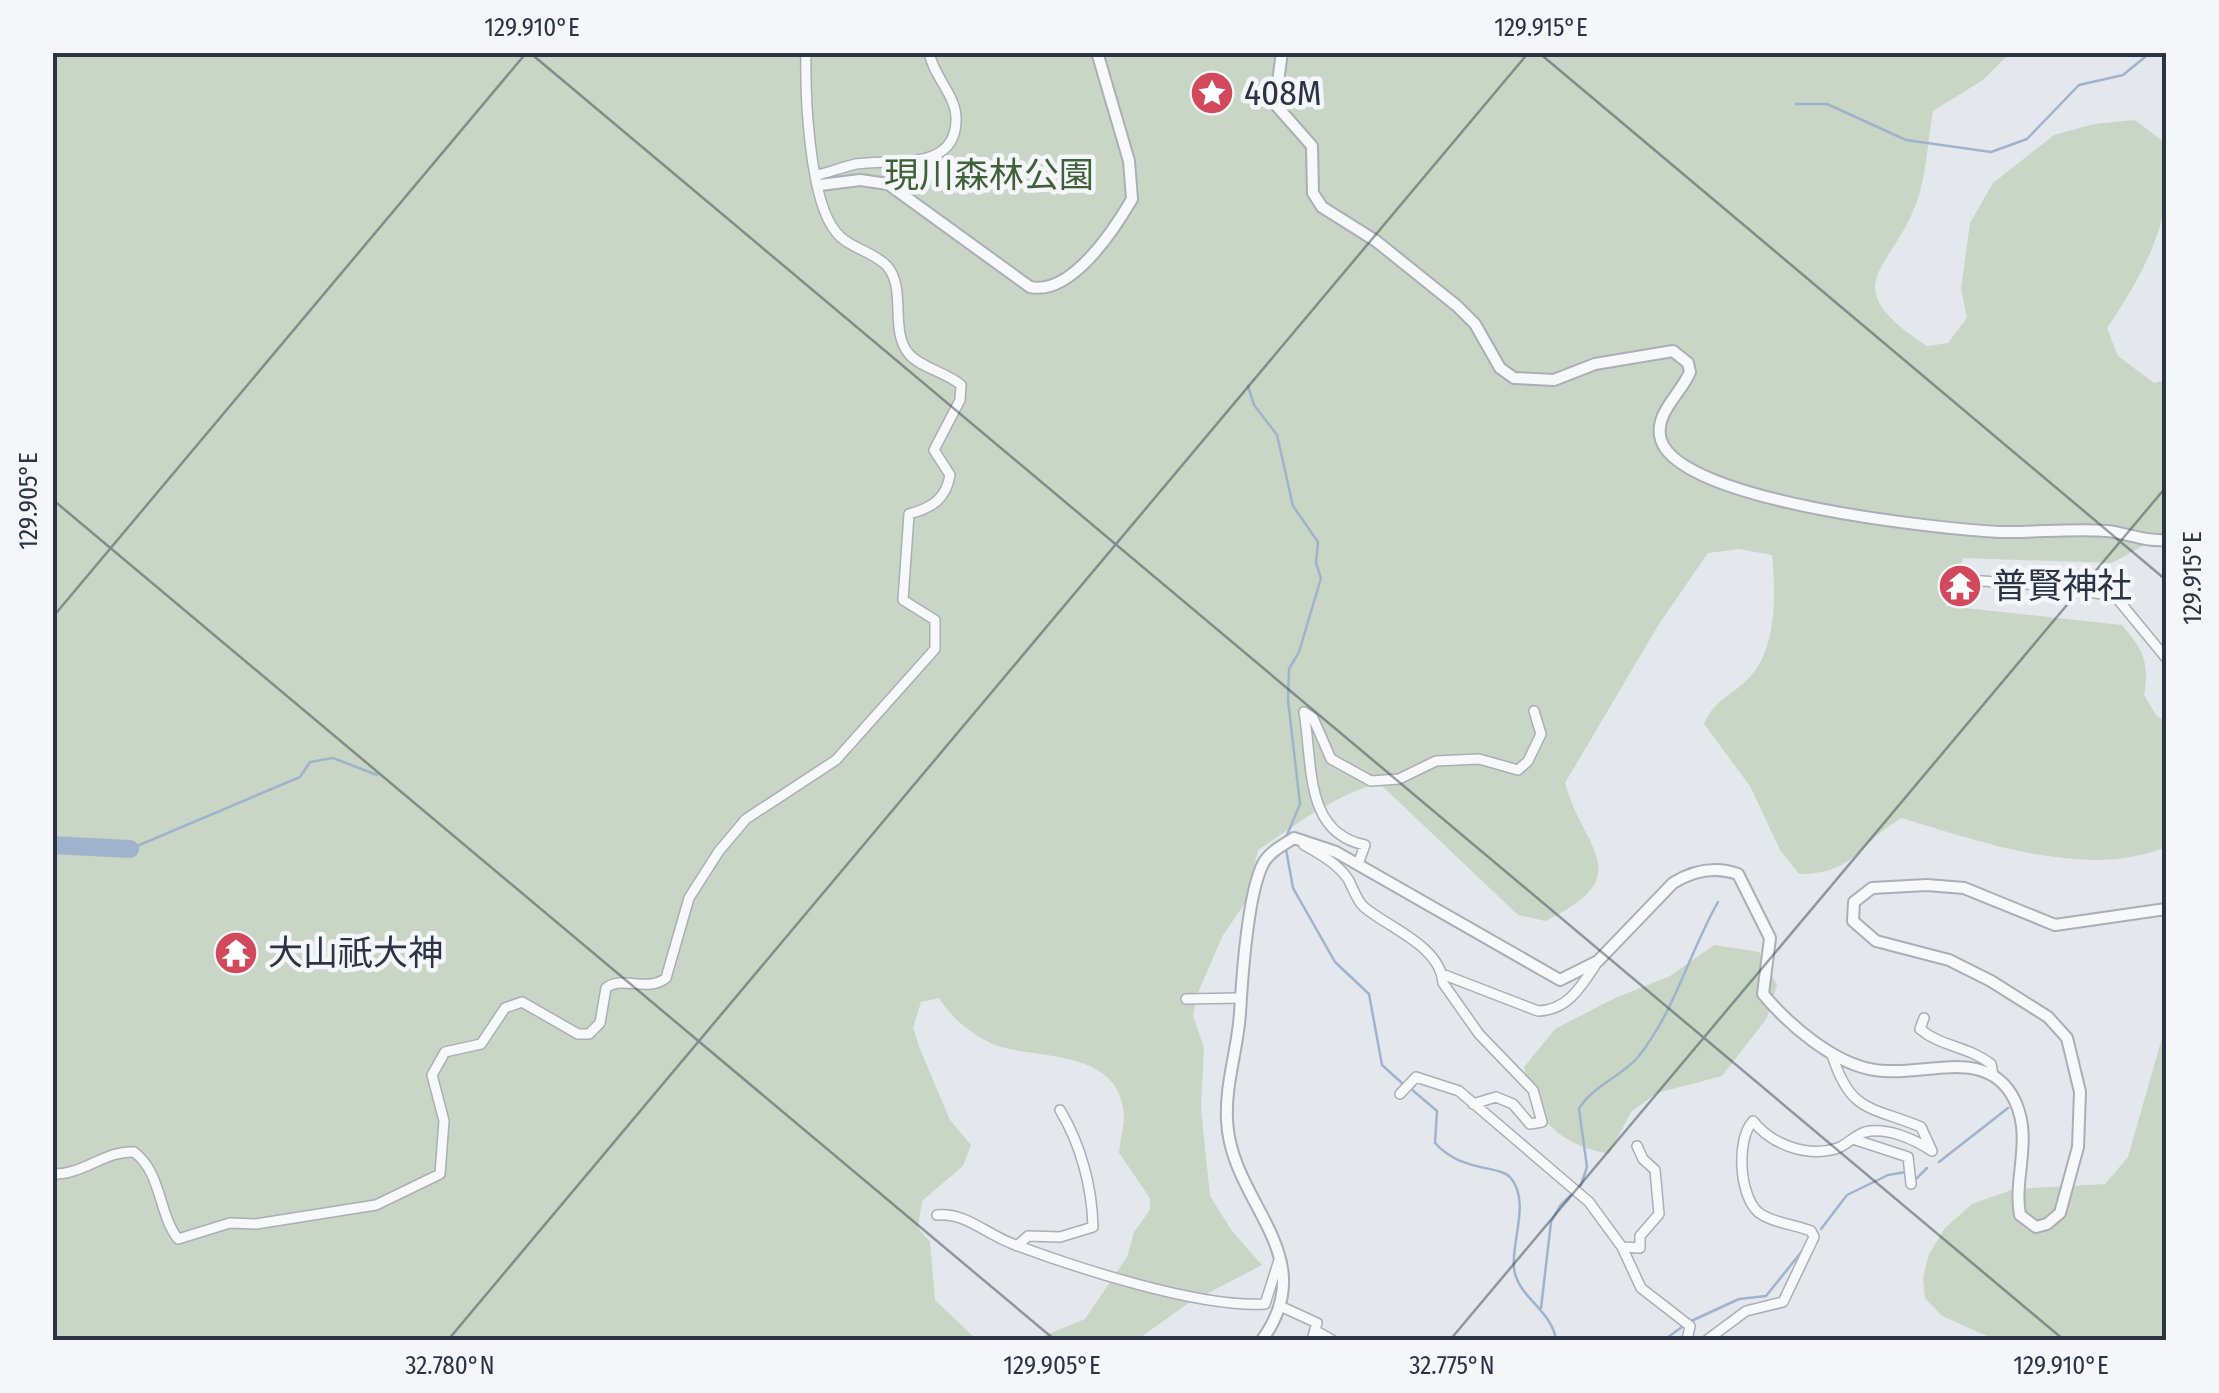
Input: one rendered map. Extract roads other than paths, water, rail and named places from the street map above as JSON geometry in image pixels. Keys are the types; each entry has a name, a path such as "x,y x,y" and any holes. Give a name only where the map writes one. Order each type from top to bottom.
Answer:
{"street":[{"path":"52,1174 65,1174 123,1152 134,1152 152,1176 170,1228 178,1238 186,1240 230,1223 281,1221 376,1205 440,1174 444,1122 432,1075 445,1052 481,1044 505,1008 522,1002 578,1034 589,1034 600,1024 606,988 613,982 658,984 666,978 689,898 719,852 746,819 836,760 935,649 936,620 903,600 904,554 909,514 926,509 947,490 950,475 934,450 960,400 961,385 946,372 912,358 902,344 896,287 888,266 844,241 832,229 805,109 806,52"},
{"path":"819,180 857,164 918,162 938,155 949,142 956,118 952,100 932,72 929,52"},
{"path":"819,180 888,184 1030,287 1042,290 1065,280 1132,200 1129,161 1098,52"},
{"path":"1282,52 1275,104 1312,146 1316,200 1334,218 1376,241 1457,306 1475,324 1500,368 1514,378 1554,380 1595,364 1673,352 1688,362 1690,372 1660,421 1661,440 1686,466 1712,482 1860,517 1996,532 2109,531 2166,540"},
{"path":"1953,579 2043,585 2115,596 2166,658"},
{"path":"1358,864 1365,845 1343,840 1322,820 1304,712 1313,718 1331,759 1371,781 1398,779 1436,761 1480,759 1518,770 1528,761 1541,734 1534,711"},
{"path":"1294,838 1329,860 1346,876 1362,906 1414,940 1442,974 1538,1010 1554,1010 1574,995 1598,961 1674,883 1688,874 1714,870 1738,874 1770,938 1763,994 1832,1054 1875,1070 1970,1066 1993,1075"},
{"path":"1262,1340 1280,1306 1285,1283 1281,1258 1273,1231 1237,1167 1226,1121 1239,998 1260,873 1274,851 1294,838 1311,840 1560,980 1598,961"},
{"path":"1924,1018 1920,1029 1938,1044 1962,1048 1991,1064 1993,1075 2016,1103 2021,1130 2020,1215 2029,1225 2047,1224 2060,1212 2078,1147 2080,1092 2067,1038 2048,1017 1967,968 1864,935 1851,914 1857,898 1884,886 1964,888 2055,924 2166,909"},
{"path":"1442,974 1443,982 1479,1034 1532,1090 1542,1122 1530,1124 1513,1104 1496,1097 1474,1104"},
{"path":"1186,999 1239,998"},
{"path":"1707,1340 1746,1311 1783,1302 1814,1237 1811,1231 1767,1217 1751,1204 1742,1152 1748,1126 1754,1121 1773,1141 1794,1148 1825,1150 1868,1132 1896,1134 1932,1151 1921,1126 1860,1106 1845,1086 1832,1054"},
{"path":"1404,1089 1416,1077 1430,1078 1459,1091 1576,1192 1602,1216 1641,1288 1687,1322 1687,1340"},
{"path":"1017,1246 1028,1236 1060,1238 1093,1227 1084,1170 1073,1132 1060,1110"},
{"path":"1853,1139 1908,1157 1911,1184"},
{"path":"1622,1247 1640,1248 1642,1234 1659,1214 1656,1170 1642,1159 1637,1146"},
{"path":"937,1215 955,1213 1017,1246 1206,1302 1262,1305 1273,1288 1281,1258"},
{"path":"1280,1306 1308,1316 1317,1323 1314,1336 1332,1340"}],"waterway":[{"path":"1796,104 1827,104 1906,140 1991,152 2027,139 2079,85 2123,75 2151,52"},
{"path":"1248,386 1254,405 1277,435 1293,506 1318,542 1316,563 1321,578 1299,652 1289,669 1288,700 1300,804 1287,835"},
{"path":"130,849 300,777 310,762 333,758 377,775"},
{"path":"52,845 130,849"},
{"path":"1286,849 1293,888 1335,962 1369,994 1382,1065 1403,1084"},
{"path":"1541,1308 1551,1222 1560,1206 1581,1185 1587,1167 1579,1109 1591,1094 1631,1064 1651,1039 1718,902"},
{"path":"1410,1088 1437,1111 1435,1143 1456,1159 1504,1173 1516,1187 1520,1209 1514,1268 1521,1287 1548,1320 1556,1340"},
{"path":"1939,1162 2008,1108"},
{"path":"1917,1178 1927,1168"},
{"path":"1821,1229 1847,1195 1888,1175 1906,1172"},
{"path":"1689,1322 1739,1299 1766,1296 1803,1250"},
{"path":"1664,1340 1682,1327"}],"place":[{"name":"408M","path":"1212,93"},
{"name":"普賢神社","path":"1960,586"},
{"name":"大山祇大神","path":"236,953"}],"park label":[{"name":"現川森林公園","path":"989,175"}]}
